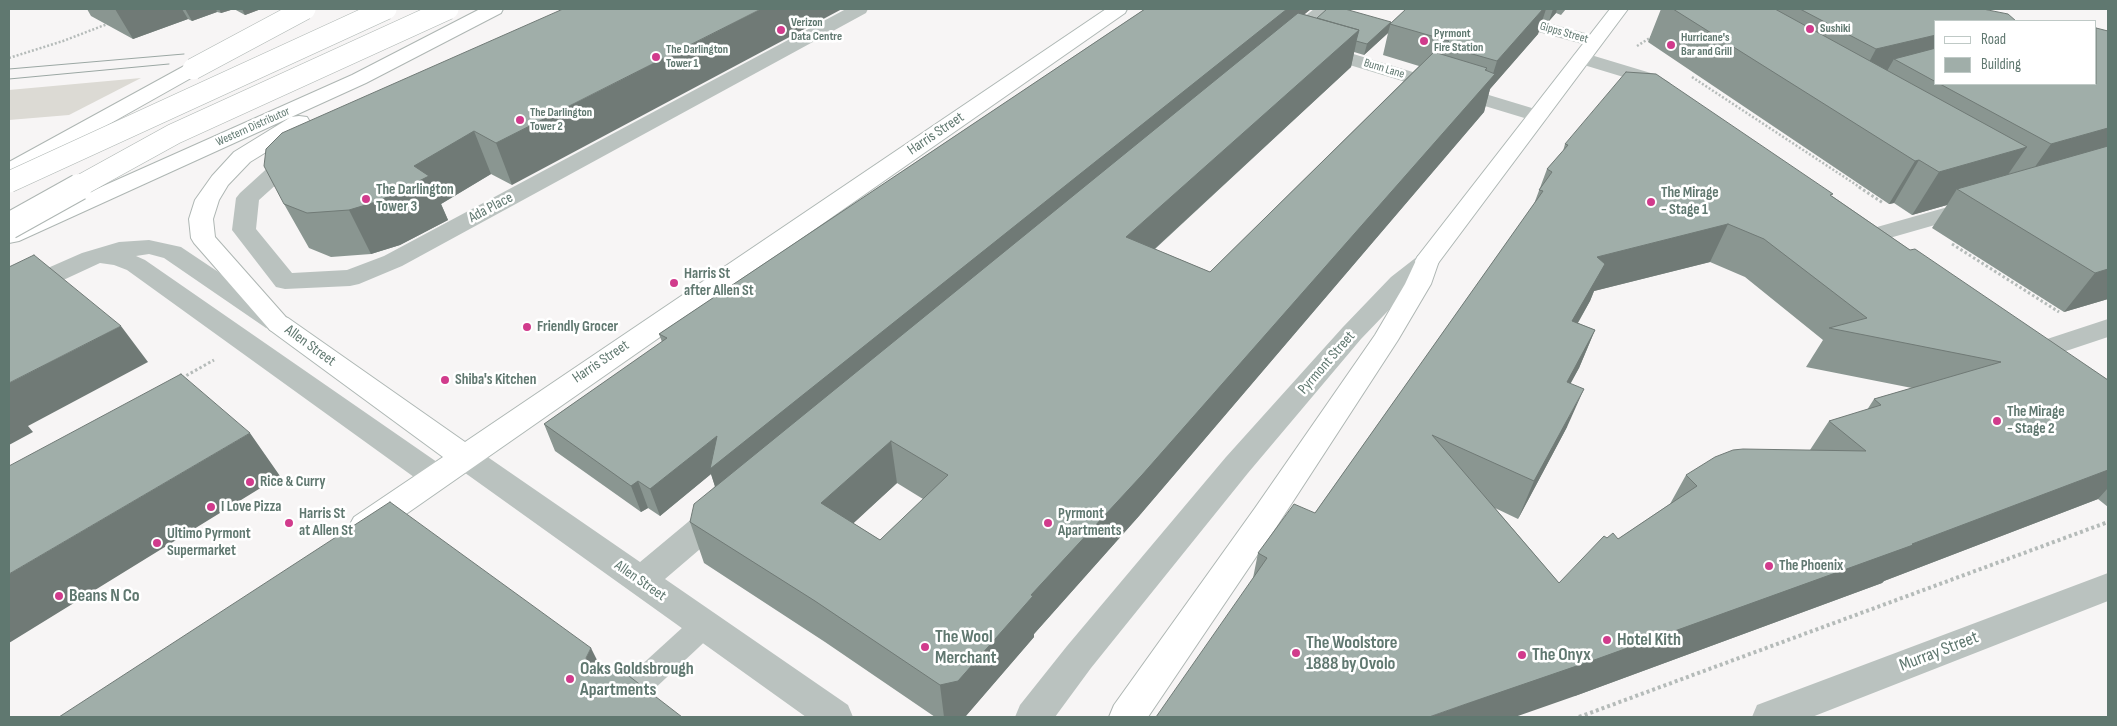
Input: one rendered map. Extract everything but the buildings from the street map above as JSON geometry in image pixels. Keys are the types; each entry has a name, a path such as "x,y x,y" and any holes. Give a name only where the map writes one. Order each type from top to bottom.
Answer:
{"main road":[{"path":"9,171 305,9"},
{"path":"9,182 386,9"},
{"path":"9,226 174,134 448,9"},
{"name":"Western Distributor","path":"9,237 359,79 494,9"},
{"name":"Harris Street","path":"340,544 436,476 1118,9"},
{"name":"Pyrmont Street","path":"1427,261 1618,9"},
{"path":"279,324 203,238 201,219 208,200 220,181 242,157 325,105 359,79"},
{"path":"1127,717 1218,587 1385,340 1418,284 1427,261"},
{"name":"Allen Street","path":"279,324 465,457"}],"street":[{"name":"Ada Place","path":"322,148 280,168 248,198 244,230 285,281 350,278 393,261 859,9"},
{"path":"1264,58 1325,9"},
{"name":"Gipps Street","path":"1476,9 1587,50 1647,78 1684,99"},
{"name":"Bunn Lane","path":"1287,39 1538,116"},
{"path":"1903,250 1871,228 1995,200"},
{"name":"Allen Street","path":"9,295 101,255 139,247 158,248 172,252 279,324"},
{"path":"101,255 120,258 136,265 436,476"},
{"name":"Pyrmont Street","path":"1034,717 1079,657 1238,465 1352,333 1400,283 1427,261"},
{"path":"2070,363 2040,342 2108,328"},
{"name":"Allen Street","path":"465,457 835,717"},
{"path":"640,581 738,499"},
{"name":"Murray Street","path":"1770,717 2108,587"}],"lane":[{"path":"624,699 704,625"}],"path":[{"path":"9,58 56,44 111,23"},
{"path":"1647,48 1639,43 1655,35"},
{"path":"1688,75 1886,205"},
{"path":"1946,239 2061,313"},
{"path":"179,380 247,342"},
{"path":"1579,717 2108,522"}],"shaded area":[{"path":"141,78 69,115 9,120 9,90"}],"tram line":[{"path":"9,69 184,54"},
{"path":"9,79 169,64"}],"place":[{"name":"Sushiki","path":"1810,29"},
{"name":"Verizon Data Centre","path":"781,30"},
{"name":"Pyrmont Fire Station","path":"1424,41"},
{"name":"Hurricane's Bar and Grill","path":"1671,45"},
{"name":"The Darlington Tower 1","path":"656,57"},
{"name":"The Darlington Tower 2","path":"520,120"},
{"name":"The Darlington Tower 3","path":"366,199"},
{"name":"The Mirage - Stage 1","path":"1651,202"},
{"name":"Harris St after Allen St","path":"674,283"},
{"name":"Friendly Grocer","path":"527,327"},
{"name":"Shiba's Kitchen","path":"445,380"},
{"name":"The Mirage - Stage 2","path":"1997,421"},
{"name":"Rice & Curry","path":"250,482"},
{"name":"I Love Pizza","path":"211,507"},
{"name":"Harris St at Allen St","path":"289,523"},
{"name":"Pyrmont Apartments","path":"1048,523"},
{"name":"Ultimo Pyrmont Supermarket","path":"157,543"},
{"name":"The Phoenix","path":"1769,566"},
{"name":"Beans N Co","path":"59,596"},
{"name":"Hotel Kith","path":"1607,640"},
{"name":"The Wool Merchant","path":"925,647"},
{"name":"The Woolstore 1888 by Ovolo","path":"1296,653"},
{"name":"The Onyx","path":"1522,655"},
{"name":"Oaks Goldsbrough Apartments","path":"570,679"}]}
